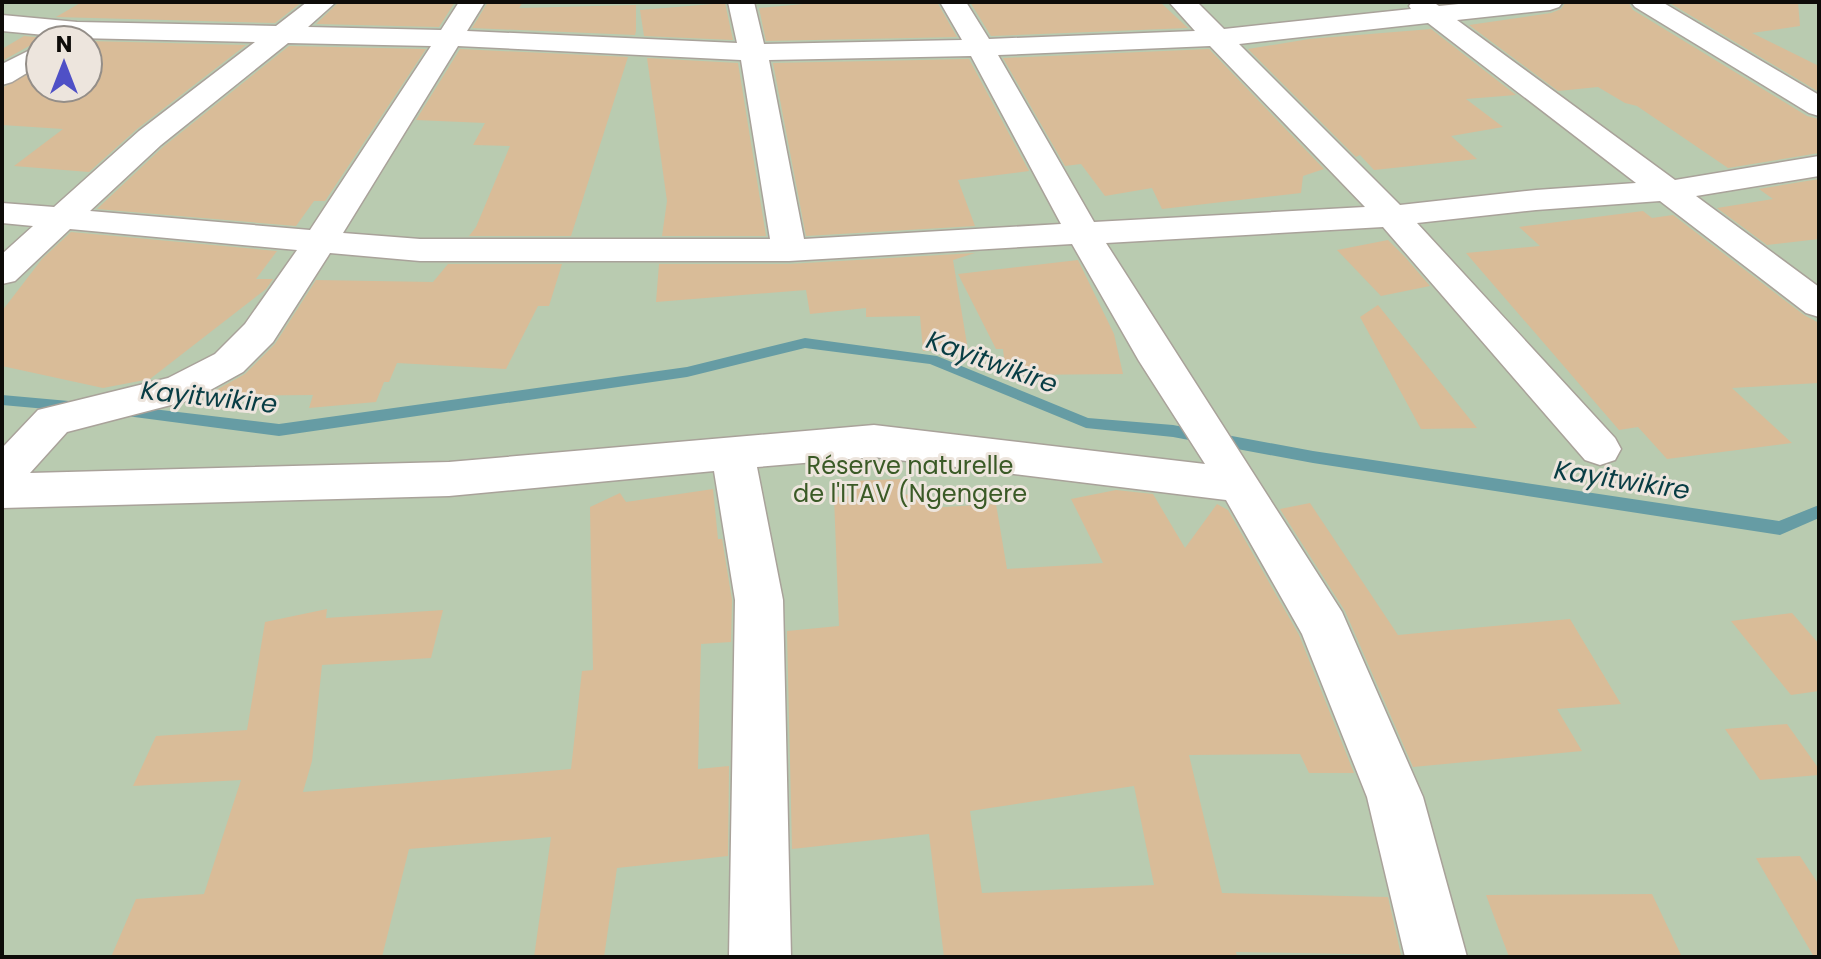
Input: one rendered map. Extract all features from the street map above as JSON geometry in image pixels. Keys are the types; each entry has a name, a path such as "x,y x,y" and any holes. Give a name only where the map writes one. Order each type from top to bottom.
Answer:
{"street":[{"path":"85,24 116,2"},
{"path":"2,273 150,138 323,2"},
{"path":"2,475 53,421 180,389 229,363 259,333 452,38 472,2"},
{"path":"741,2 789,250"},
{"path":"953,2 1084,235 1324,627 1395,797 1436,957"},
{"path":"1182,2 1392,216 1600,449"},
{"path":"104,35 452,38 753,52 981,48 1218,38 1424,8 1550,2"},
{"path":"1644,2 1819,107"},
{"path":"1424,8 1819,305"},
{"path":"2,23 24,27"},
{"path":"2,76 24,63"},
{"path":"2,213 420,250 789,250 1392,216 1669,191 1819,166"},
{"path":"2,491 449,479 874,441 1233,476"},
{"path":"733,455 759,600 760,957"}],"green space":[{"name":"Réserve naturelle de l'ITAV (Ngengere","path":"2,2 1819,2 1819,957 2,957"}],"building":[{"path":"82,2 302,2 275,23 56,17"},
{"path":"339,2 455,2 439,27 316,24"},
{"path":"488,2 523,2 519,8 636,5 636,31 635,35 472,28"},
{"path":"826,2 937,2 957,37 766,41 759,8"},
{"path":"970,2 1160,2 1188,28 991,36"},
{"path":"1566,2 1628,2 1633,10 1807,116 1819,119 1819,153 1728,168 1637,106 1625,103 1598,87 1558,91 1469,25 1551,13 1561,9"},
{"path":"1668,2 1798,2 1800,26 1752,33 1819,66 1819,92"},
{"path":"725,3 733,40 644,36 640,10"},
{"path":"1431,29 1516,95 1466,99 1503,127 1451,136 1477,159 1374,170 1360,155 1356,157 1248,49 1309,39"},
{"path":"24,36 24,49 2,61 2,49"},
{"path":"104,41 246,45 137,129 89,172 14,166 63,129 2,125 2,88 24,76 24,104 104,104"},
{"path":"289,46 426,49 325,201 314,201 296,226 97,209 163,147"},
{"path":"460,49 628,57 571,236 469,236 476,227 510,146 473,145 485,123 416,120"},
{"path":"1209,49 1324,169 1303,176 1301,193 1162,209 1152,188 1105,196 1081,164 1065,166 1003,58"},
{"path":"647,58 738,63 766,236 662,236 667,201"},
{"path":"969,59 1029,171 958,180 975,226 806,236 773,63"},
{"path":"1819,179 1819,239 1767,245 1717,208 1773,199 1759,189"},
{"path":"1643,211 1652,218 1673,215 1804,315 1819,323 1819,383 1732,388 1792,443 1667,459 1638,427 1619,430 1466,253 1540,246 1519,227"},
{"path":"71,232 277,251 256,279 273,279 266,289 150,379 103,388 2,366 2,311 42,259"},
{"path":"1388,240 1430,286 1381,296 1337,250"},
{"path":"975,253 953,260 968,350 923,351 920,316 866,317 866,308 810,314 806,290 656,302 659,264 789,264"},
{"path":"1078,260 1114,334 1123,374 1006,375 1003,349 996,349 958,274"},
{"path":"448,264 562,264 549,306 538,306 506,369 397,363 389,382 384,382 376,402 309,408 313,395 213,396 218,389 245,374 275,344 316,280 433,282"},
{"path":"1378,305 1477,428 1421,429 1360,317"},
{"path":"901,479 902,495 924,493 926,508 996,504 1007,569 1103,563 1071,499 1116,490 1153,494 1185,548 1217,504 1228,510 1299,635 1354,773 1309,773 1300,754 1189,755 1222,893 1388,897 1401,955 1236,952 1237,957 944,957 929,834 792,849 787,631 839,626 834,497 853,496 853,481","holes":["1134,786 1154,885 982,893 970,811"]},
{"path":"713,489 718,539 722,539 732,600 731,642 701,644 698,769 729,766 728,856 617,868 604,957 534,957 551,837 409,849 382,957 111,957 136,899 204,894 241,780 133,786 156,736 247,730 265,622 327,609 326,618 443,610 431,658 322,665 312,761 303,792 571,769 582,671 593,670 590,507 620,493 626,502"},
{"path":"1310,503 1398,635 1570,619 1621,704 1557,709 1582,751 1413,767 1345,611 1280,509"},
{"path":"1792,613 1819,644 1819,691 1791,695 1731,621"},
{"path":"1787,724 1819,769 1819,775 1760,780 1725,729"},
{"path":"1800,856 1819,885 1819,957 1814,957 1756,858"},
{"path":"1652,894 1682,957 1509,957 1486,895"}],"waterway":[{"name":"Kayitwikire","path":"119,410 279,430 687,372 805,343 932,359 1086,423 1173,431 1313,457 1780,528 1819,511"},
{"name":"Kayitwikire","path":"2,400 80,407"}]}
